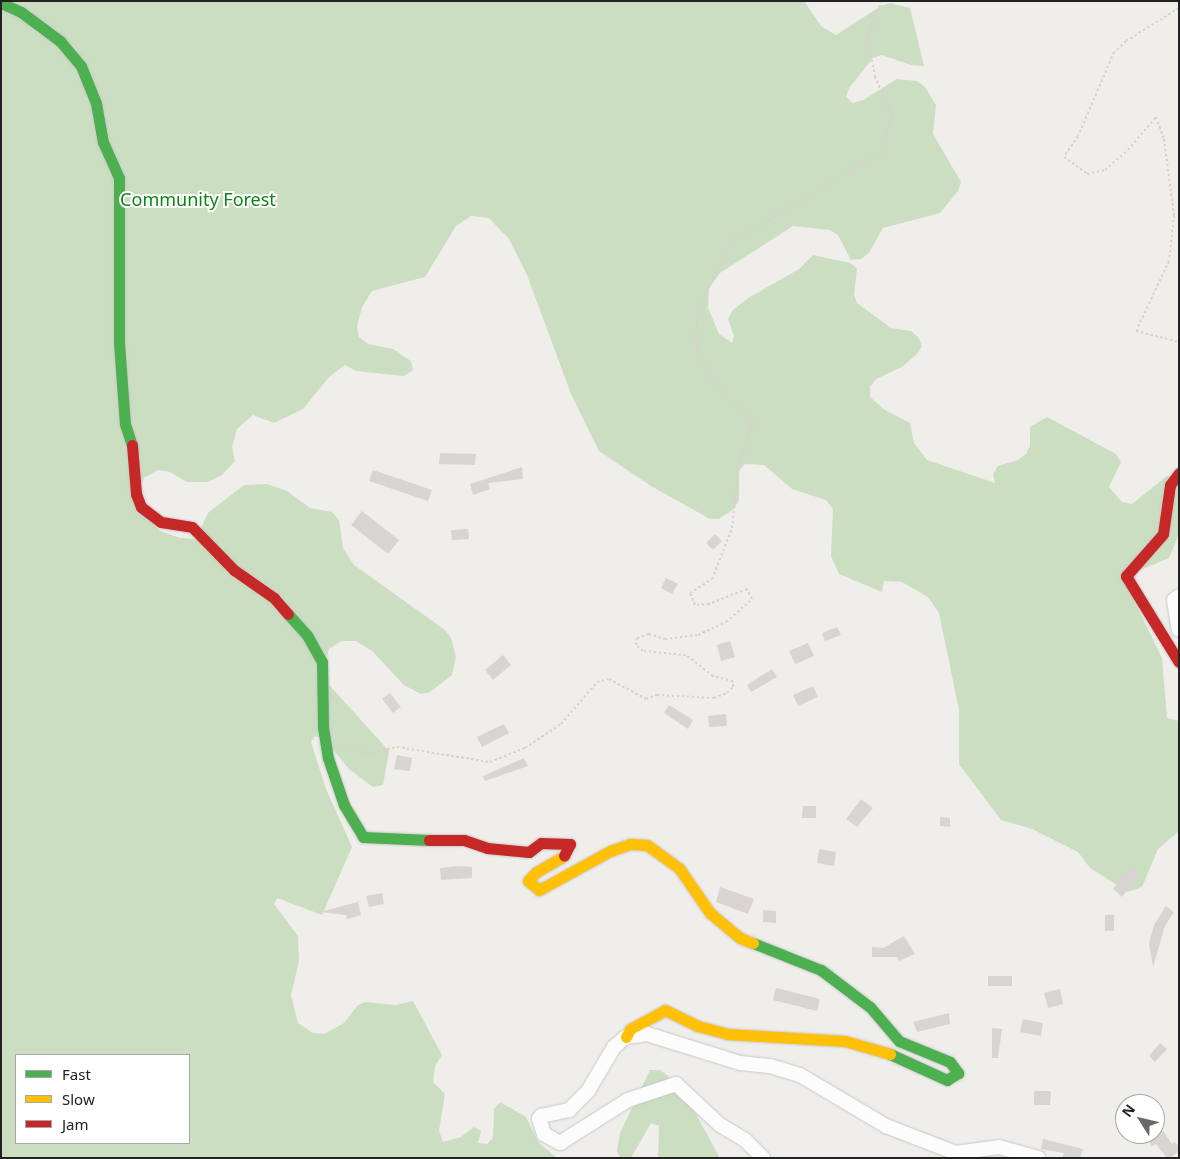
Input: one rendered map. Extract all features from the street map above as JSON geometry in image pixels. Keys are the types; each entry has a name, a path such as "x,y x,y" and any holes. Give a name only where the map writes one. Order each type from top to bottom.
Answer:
{"street":[{"path":"1,2 21,12 60,41 80,66 96,103 103,142 119,178 119,343 125,424 134,453 136,494 141,507 161,522 192,527 246,579 274,598 307,635 322,662 322,727 326,747 344,804 362,837 423,841 457,839 487,848 529,852 541,843 570,844 567,854 536,872 528,881 539,890 610,851 630,844 647,845 679,868 710,913 740,938 821,970 870,1007 899,1041 950,1062 958,1073 947,1080 886,1052 844,1041 727,1034 698,1026 665,1010 630,1029 626,1037 614,1047 576,1104 557,1114 541,1116 539,1126 544,1134 560,1143 568,1140 603,1114 628,1100 676,1084 720,1125 745,1140 763,1158"},
{"path":"1179,473 1170,485 1163,534 1126,576 1142,606 1179,662"},
{"path":"1179,596 1174,600 1179,630"},
{"path":"626,1037 647,1034 740,1063 785,1070 815,1082 886,1126 956,1153 999,1147 1039,1158"}],"path":[{"path":"326,747 347,748 368,754 398,747 490,762 525,748 561,724 597,682 609,679 646,699 658,695 714,698 728,693 733,687 733,681 713,676 686,655 642,651 636,645 637,638 649,634 665,639 698,635 726,622 752,598 747,589 709,604 695,606 690,593 712,579 732,528 739,464 753,423 710,380 696,343 698,310 730,243 881,152 892,115 875,77 868,35 882,1"},
{"path":"1179,8 1126,41 1114,52 1078,136 1064,157 1087,174 1105,170 1128,150 1156,117 1164,139 1174,215 1169,262 1136,332 1179,342"}],"green space":[{"name":"Community Forest","path":"1,1 804,1 821,26 836,35 881,6 890,3 910,8 924,66 911,65 882,55 873,58 849,88 846,97 853,103 863,100 897,79 917,81 925,87 936,105 933,134 961,182 958,191 940,213 883,228 869,253 861,259 851,260 838,235 830,230 793,226 720,273 709,288 708,308 719,334 732,343 734,336 728,319 733,310 748,298 799,269 813,255 850,263 857,268 854,295 857,303 891,328 911,331 918,337 922,346 917,354 902,367 876,379 870,387 870,397 885,410 910,423 914,443 927,460 995,483 993,474 998,466 1018,460 1026,454 1030,446 1030,427 1047,417 1116,454 1121,462 1109,487 1122,502 1132,504 1167,476 1179,478 1179,534 1169,558 1131,574 1130,592 1162,658 1167,718 1179,721 1179,831 1158,849 1142,887 1128,892 1090,868 1078,852 1032,829 1001,820 959,764 959,710 939,613 928,597 902,582 884,581 882,592 839,574 831,556 833,509 826,500 792,489 764,465 745,464 739,471 739,500 734,509 719,519 710,519 651,486 599,451 571,394 527,275 509,239 489,218 471,216 456,226 425,277 372,291 362,307 357,326 359,337 368,344 393,349 411,361 413,370 404,376 356,371 345,365 329,377 303,409 274,423 253,415 237,429 232,447 235,461 222,475 208,482 187,482 170,472 158,470 144,478 134,501 160,531 180,538 196,539 208,513 244,485 267,484 287,491 310,508 332,512 339,520 343,548 354,565 445,630 451,638 456,657 452,675 430,692 421,694 404,685 372,651 356,641 342,641 329,649 322,677 389,751 383,785 373,787 349,769 326,741 315,736 311,742 326,789 352,847 322,915 277,898 274,904 298,936 299,961 291,995 298,1023 313,1033 324,1034 344,1023 357,1006 365,1002 396,1005 413,1001 442,1055 435,1066 433,1082 445,1094 439,1131 443,1142 461,1137 474,1127 481,1131 478,1143 487,1144 493,1138 494,1109 500,1102 526,1117 539,1143 557,1158 1,1158"},
{"path":"650,1070 660,1070 667,1075 691,1105 720,1158 658,1158 659,1126 651,1123 631,1158 620,1158 617,1151 620,1133"}],"building":[{"path":"440,453 476,454 475,465 439,464"},
{"path":"522,467 523,479 488,483 490,489 473,495 470,484"},
{"path":"373,470 432,490 428,501 369,481"},
{"path":"362,511 399,540 388,554 351,525"},
{"path":"468,529 469,539 452,540 451,530"},
{"path":"715,534 722,541 713,550 706,543"},
{"path":"666,578 678,584 672,594 661,588"},
{"path":"837,627 841,635 825,641 822,633"},
{"path":"730,641 735,657 721,661 717,645"},
{"path":"808,643 814,656 795,664 789,651"},
{"path":"503,655 511,665 493,680 485,670"},
{"path":"772,669 777,677 751,692 747,685"},
{"path":"813,686 818,697 798,706 793,695"},
{"path":"390,693 401,707 393,713 382,699"},
{"path":"669,705 693,720 688,729 664,713"},
{"path":"726,714 727,726 709,727 708,716"},
{"path":"504,724 509,733 482,747 477,737"},
{"path":"397,755 412,758 410,771 394,769"},
{"path":"524,758 528,766 485,781 483,776"},
{"path":"861,799 873,808 857,827 846,819"},
{"path":"803,806 816,806 816,818 802,818"},
{"path":"940,817 950,818 950,827 940,826"},
{"path":"819,849 836,852 834,866 817,863"},
{"path":"1131,866 1140,873 1122,897 1113,889"},
{"path":"472,867 472,878 441,880 440,868"},
{"path":"720,887 754,899 748,914 716,902"},
{"path":"382,893 384,904 369,907 366,896"},
{"path":"358,902 361,915 347,919 346,915 320,912"},
{"path":"1166,906 1174,912 1165,926 1153,967 1149,944 1154,925"},
{"path":"763,910 776,911 776,923 763,922"},
{"path":"1105,915 1114,915 1114,931 1105,931"},
{"path":"904,936 915,954 899,961 897,957 872,957 872,947 883,948"},
{"path":"988,976 1012,976 1012,986 988,986"},
{"path":"776,988 820,999 817,1011 773,1000"},
{"path":"1060,989 1063,1004 1048,1008 1044,993"},
{"path":"949,1013 950,1024 917,1032 913,1022"},
{"path":"1023,1019 1043,1023 1041,1036 1020,1032"},
{"path":"992,1028 1002,1029 998,1058 992,1058"},
{"path":"1160,1043 1167,1049 1155,1062 1149,1056"},
{"path":"1034,1091 1051,1091 1050,1105 1034,1105"},
{"path":"1165,1134 1172,1144 1175,1142 1179,1147 1179,1151 1170,1158 1167,1158 1156,1144 1165,1144"},
{"path":"1043,1139 1083,1149 1080,1158 1062,1158 1064,1153 1041,1149"}],"traffic: fast":[{"path":"1,3 21,12 60,41 81,66 96,103 103,142 119,178 119,343 125,424 132,445"},
{"path":"288,614 307,635 322,662 323,727 328,758 344,805 363,837 429,840"},
{"path":"753,943 821,970 870,1007 899,1041 950,1062 958,1073 947,1080 890,1054"}],"traffic: slow":[{"path":"564,856 536,872 528,881 539,890 610,851 630,844 647,845 679,868 710,913 740,938 753,943"},
{"path":"626,1037 630,1029 665,1010 698,1026 727,1034 845,1041 890,1054"}],"traffic: jam":[{"path":"132,445 136,494 141,507 161,522 192,527 234,570 274,598 288,614"},
{"path":"1179,473 1170,485 1163,534 1126,576 1179,662"},
{"path":"429,840 464,840 487,848 529,852 541,843 570,844 564,856"}]}
